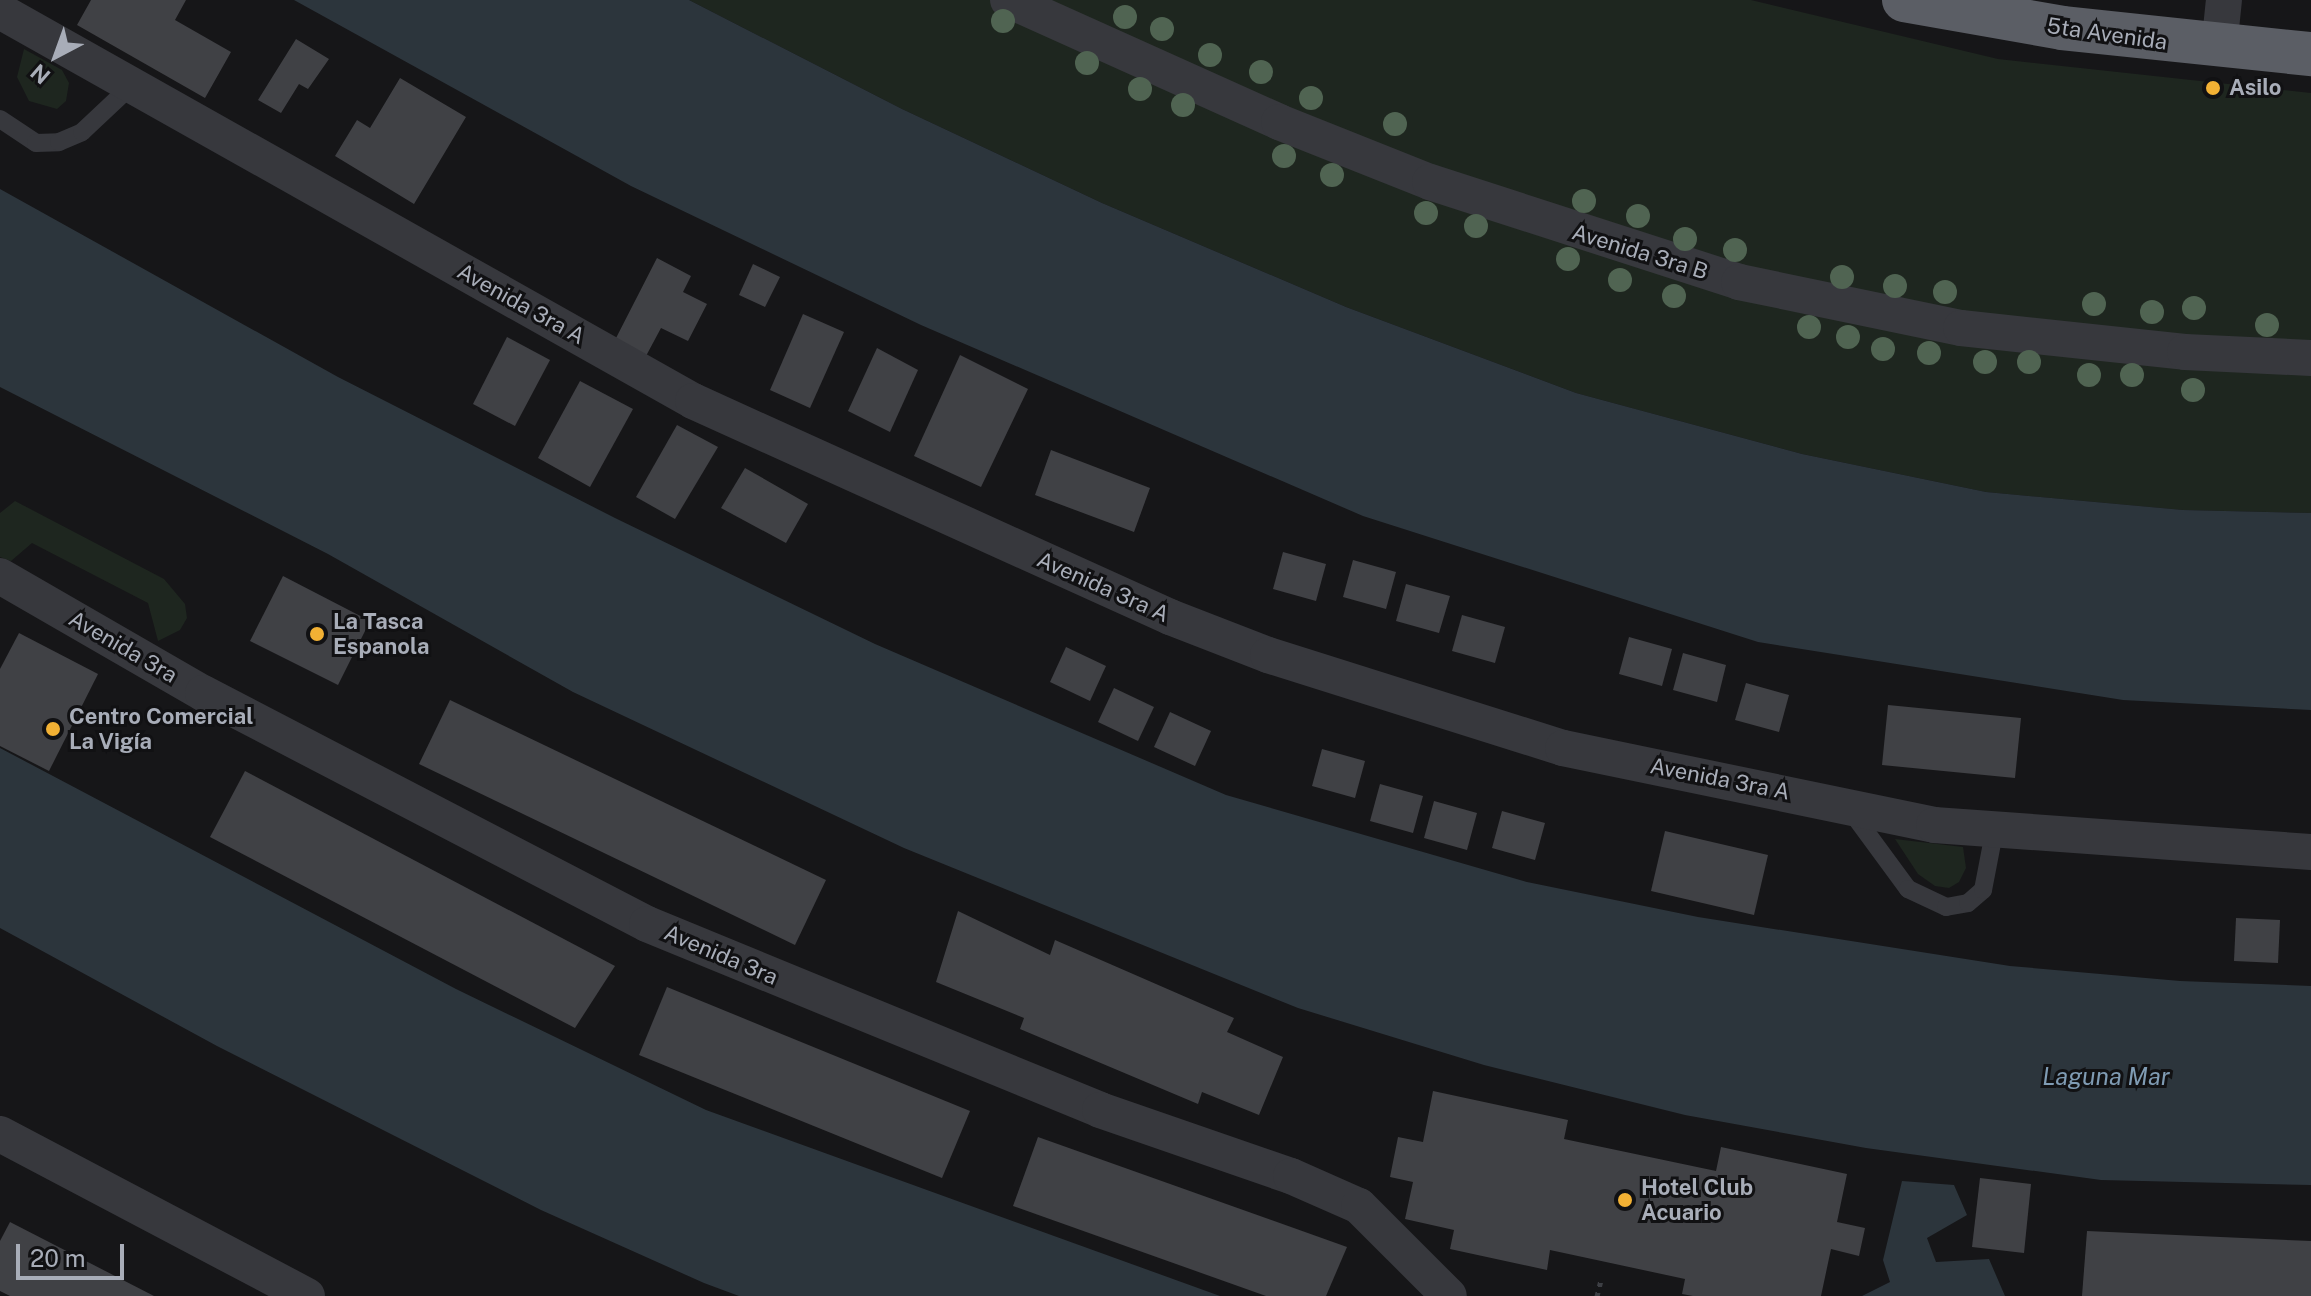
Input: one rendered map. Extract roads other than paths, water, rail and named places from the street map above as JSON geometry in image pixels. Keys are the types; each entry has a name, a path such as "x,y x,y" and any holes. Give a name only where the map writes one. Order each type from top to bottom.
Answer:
{"highway":[{"name":"5ta Avenida","path":"1904,0 2062,28 2219,48 2311,54"}],"street":[{"name":"Avenida 3ra B","path":"1008,0 1279,122 1430,182 1739,282 1961,328 2185,352 2311,358"},
{"path":"2219,48 2224,0"},
{"name":"Avenida 3ra A","path":"0,11 693,401 1170,617 1354,684 1563,748 1994,833 2311,852"},
{"name":"Avenida 3ra","path":"0,576 203,693 647,924 1070,1098 1291,1176 1359,1206 1449,1296"},
{"path":"0,1134 307,1296"}],"lane":[{"path":"0,119 36,143 59,142 82,132 132,85"},
{"path":"1846,805 1908,889 1946,907 1968,903 1983,890 1994,833"}],"water":[{"path":"294,0 689,0 902,109 1102,203 1346,307 1576,393 1802,454 1986,492 2183,510 2311,513 2311,710 2123,700 1758,642 1363,516 921,325 631,186"},
{"name":"Laguna Mar","path":"0,189 338,377 615,518 875,644 1226,795 1527,882 1698,917 2010,966 2180,981 2311,986 2311,1185 2101,1180 1866,1148 1685,1115 1484,1065 1298,1008 904,848 573,692 328,554 0,387"},
{"path":"0,748 456,989 706,1110 1220,1296 739,1296 541,1210 217,1046 0,928"},
{"path":"1902,1181 1954,1185 1967,1215 1927,1238 1936,1262 1989,1259 2005,1296 1862,1296 1890,1282 1883,1260"}],"place":[{"name":"Asilo","path":"2213,88"},
{"name":"La Tasca Espanola","path":"317,634"},
{"name":"Centro Comercial La Vigía","path":"53,729"},
{"name":"Hotel Club Acuario","path":"1625,1200"}]}
